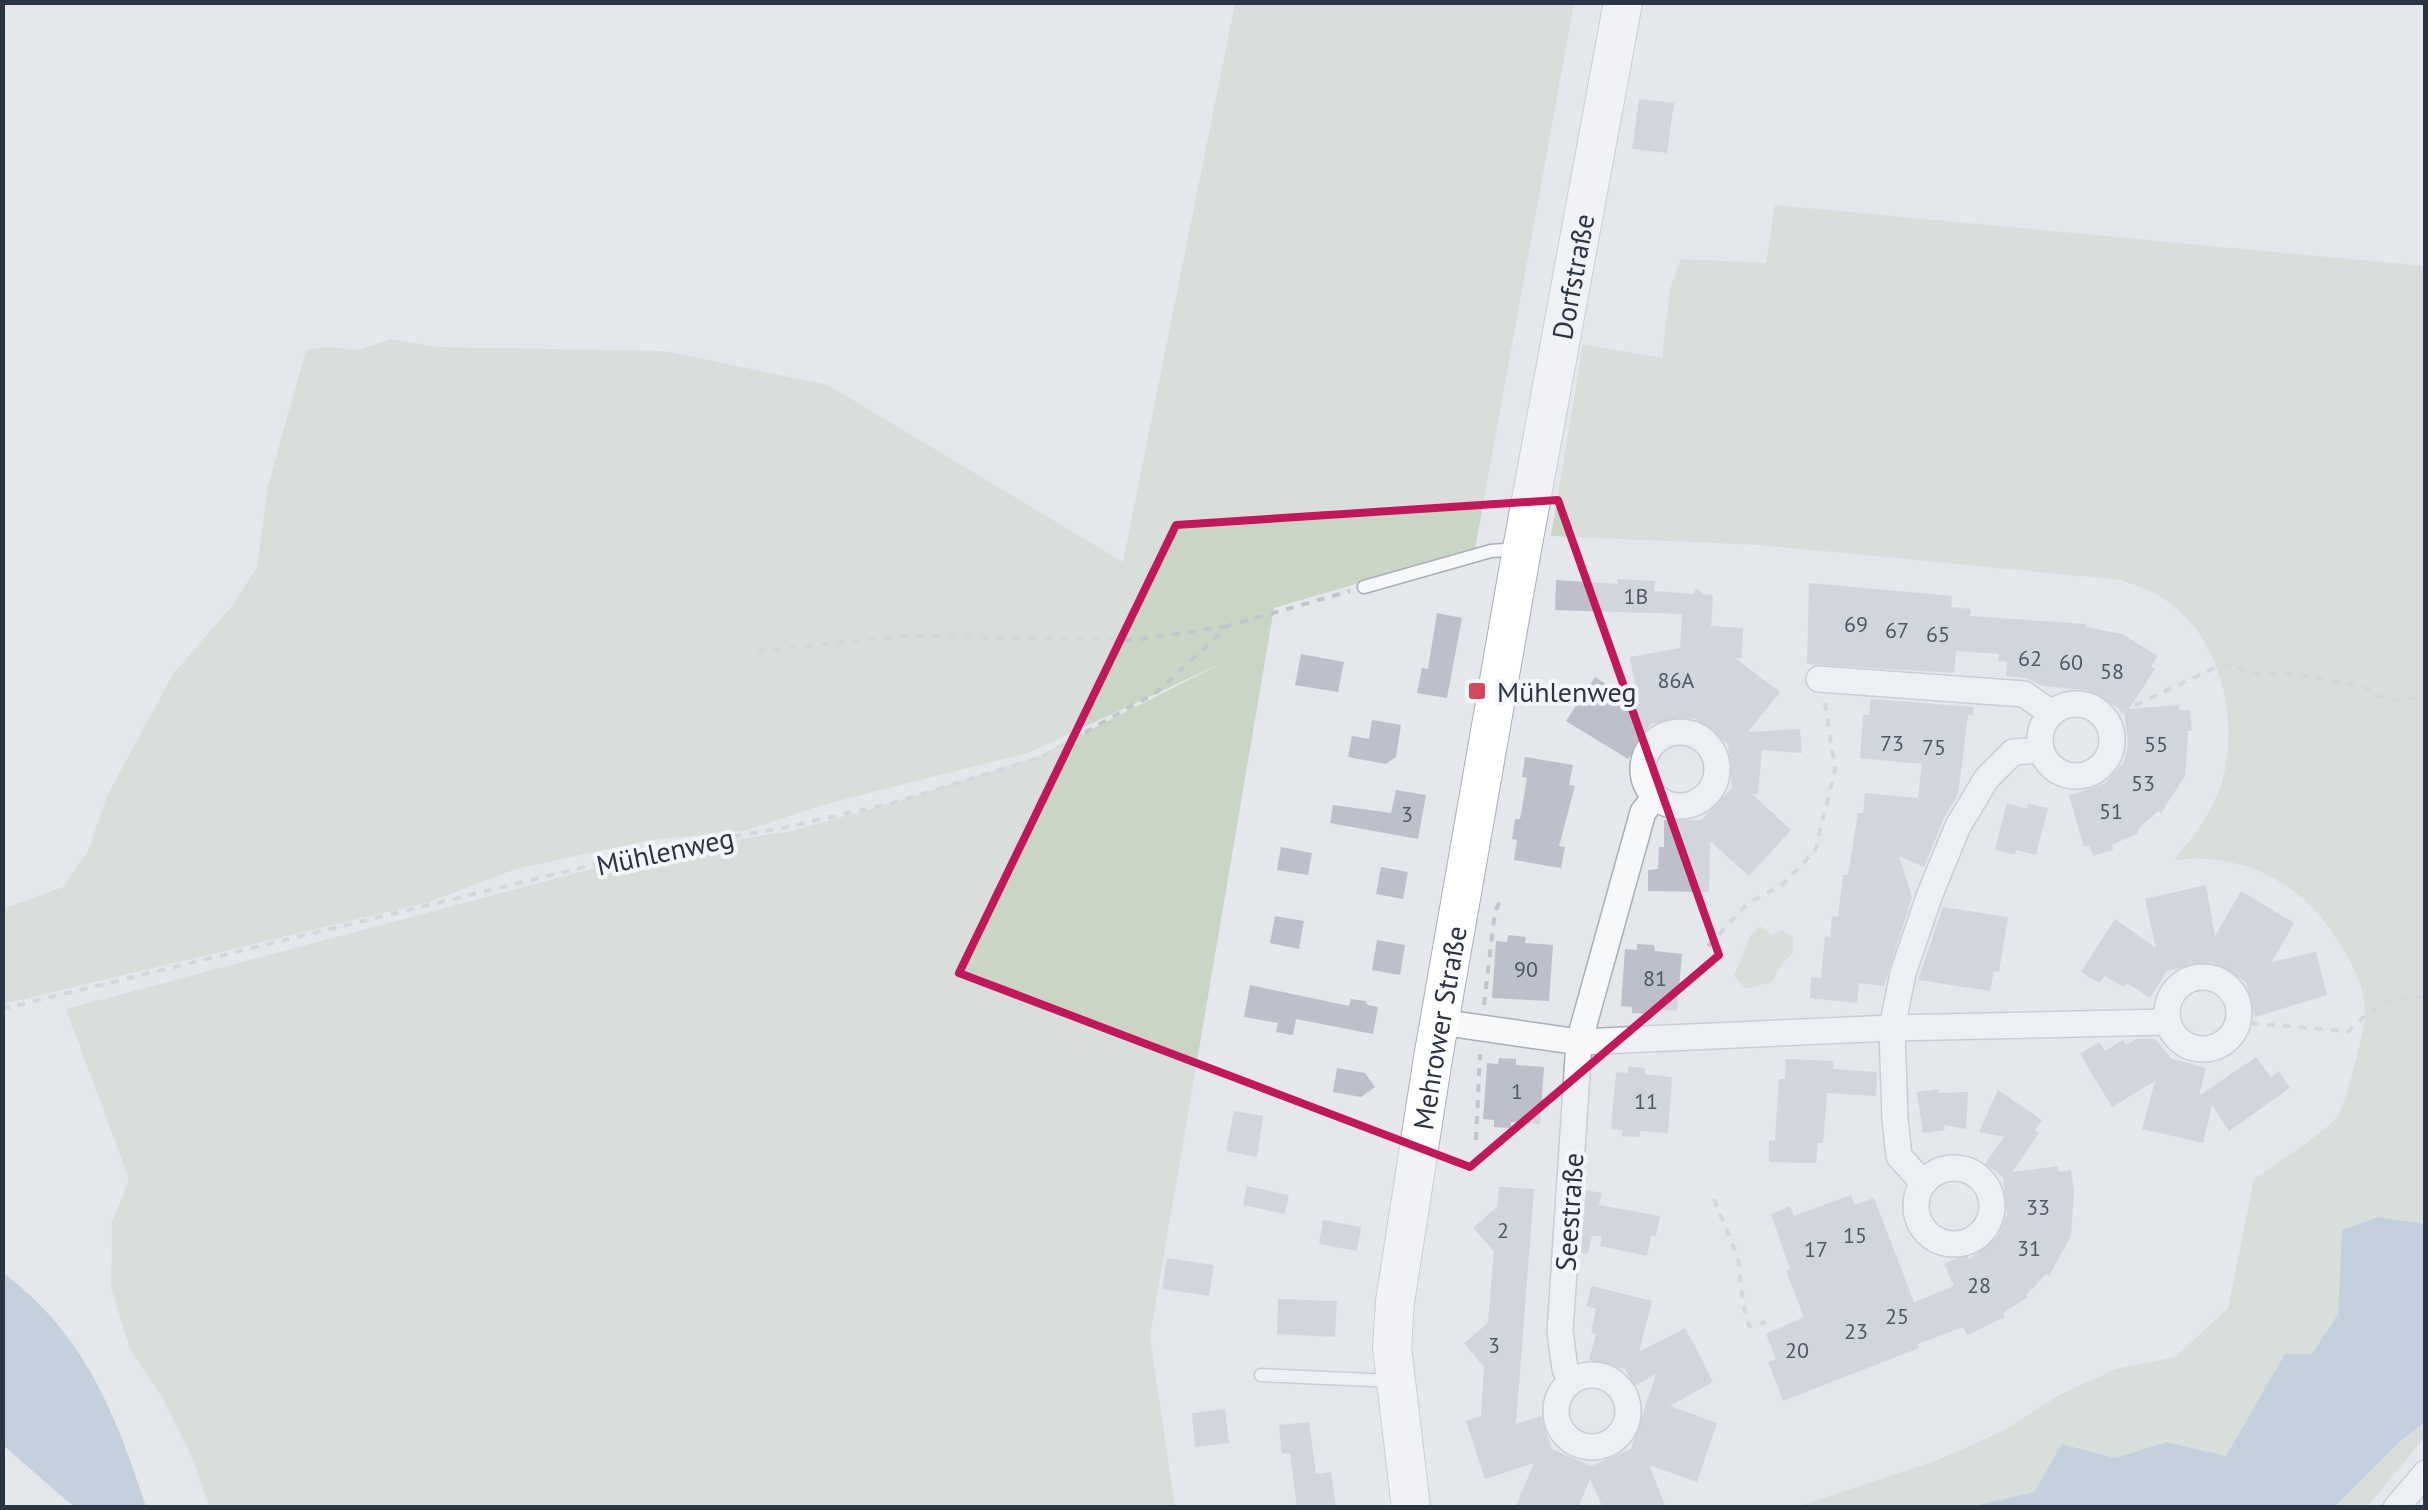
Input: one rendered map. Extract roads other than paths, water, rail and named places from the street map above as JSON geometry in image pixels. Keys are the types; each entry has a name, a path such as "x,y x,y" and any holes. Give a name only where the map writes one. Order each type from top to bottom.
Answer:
{"main road":[{"name":"Dorfstraße","path":"1522,549 1624,2"},
{"name":"Mehrower Straße","path":"1411,1508 1392,1347 1395,1302 1522,549"}],"street":[{"path":"1819,679 2024,694 2051,713"},
{"path":"2076,703 2098,710 2106,718 2112,742 2110,754 2092,772 2068,776 2056,770 2041,750 2041,728 2051,713 2064,704 2076,703"},
{"path":"1923,1183 1899,1156 1892,1028 1903,972 1958,826 1986,778 2013,752 2041,750"},
{"name":"Seestraße","path":"1571,1381 1564,1369 1560,1332 1579,1042 1643,812 1655,797"},
{"path":"2204,978 2226,986 2238,1006 2236,1028 2220,1046 2197,1049 2177,1038 2168,1022 2166,1013 2173,994 2192,979 2204,978"},
{"path":"1440,1022 1579,1042 1892,1028 2168,1022"},
{"path":"2396,1508 2426,1473"}],"lane":[{"path":"1364,587 1491,551 1522,549"},
{"path":"1261,1375 1395,1381"}],"water":[{"path":"2378,1217 2425,1224 2425,1422 2335,1507 1969,1507 2034,1492 2062,1444 2115,1458 2166,1442 2226,1456 2285,1354 2312,1354 2338,1314 2342,1230"},
{"path":"2,1272 55,1322 94,1378 122,1439 146,1507 74,1507 3,1445"}],"place":[{"name":"Mühlenweg","path":"1477,691"}]}
